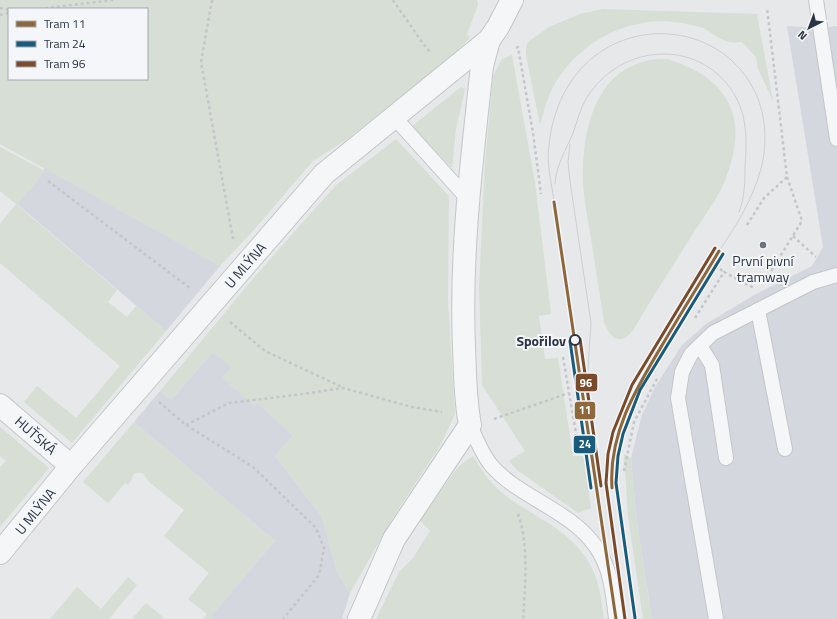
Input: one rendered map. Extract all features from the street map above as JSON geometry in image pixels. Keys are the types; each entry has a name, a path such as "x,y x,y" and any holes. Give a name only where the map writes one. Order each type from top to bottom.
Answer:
{"street":[{"name":"U MLÝNA","path":"0,553 71,466 324,174 489,40 498,27 512,0"},
{"path":"359,619 394,539 469,421 463,325 464,267 468,199 482,66 489,40"},
{"name":"HUŤSKÁ","path":"0,405 71,466"}],"lane":[{"path":"816,0 837,139"},
{"path":"394,117 468,199"},
{"path":"716,619 678,398 682,372 691,354 713,333 813,282 837,274"},
{"path":"758,310 785,449"},
{"path":"700,346 712,365 726,458"},
{"path":"469,421 484,456 492,466 502,475 574,524 586,534 597,548 611,579 616,619"}],"path":[{"path":"47,8 113,0"},
{"path":"212,0 201,62 234,245"},
{"path":"393,0 424,45 452,70"},
{"path":"747,225 764,198 787,177 766,8"},
{"path":"482,66 518,48 533,133 541,194"},
{"path":"48,181 210,305"},
{"path":"793,236 816,258"},
{"path":"720,269 724,272"},
{"path":"233,324 266,351 343,388 469,421 490,421 569,393"},
{"path":"563,357 579,451"},
{"path":"141,386 186,425 253,467 316,528 324,548 319,575 282,619"},
{"path":"186,425 229,402 296,396 343,388"},
{"path":"517,511 522,525 525,574 523,619"}],"shaded area":[{"path":"0,0 477,0 478,5 467,34 470,38 447,60 346,140 313,161 252,232 220,266 0,144"},
{"path":"603,9 757,14 773,101 758,69 756,57 742,42 727,41 703,28 687,24 664,21 645,22 628,26 611,33 595,42 568,65 551,91 540,125 526,55 528,42 549,27 580,14"},
{"path":"787,26 820,28 837,26 837,619 652,619 637,522 631,458 642,415 655,387 682,345 706,324 754,295 812,266 823,247"},
{"path":"512,55 535,183 551,314 539,316 545,359 558,358 573,456 584,456 591,508 578,513 517,470 509,461 525,451 482,385 479,288 485,163 493,76 502,59"},
{"path":"653,59 667,59 689,67 707,78 720,90 730,105 735,121 735,140 732,160 724,183 717,197 633,330 624,338 620,339 612,336 606,328 604,322 584,197 583,165 588,127 594,109 602,93 613,79 628,68 646,61"},
{"path":"461,87 465,89 456,129 452,168 411,127"},
{"path":"396,139 449,196 448,300 455,414 440,446 394,516 350,593 337,572 322,517 275,456 293,435 258,404 255,406 222,378 231,367 213,352 171,400 160,391 251,281 335,186"},
{"path":"0,147 45,171 17,205 117,290 108,302 127,317 136,306 166,331 72,443 24,402 37,386 76,418 120,366 0,263 0,224 16,204 0,191"},
{"path":"45,168 220,266 166,331 17,204 37,181"},
{"path":"213,352 232,367 223,378 255,406 257,403 293,435 275,456 322,517 337,572 350,593 342,619 212,619 210,617 275,541 134,422 160,391 171,400"},
{"path":"134,422 275,541 210,617 212,619 203,619 207,614 188,599 209,573 164,536 184,510 148,481 143,473 135,473 128,485 125,483 108,503 83,482"},
{"path":"0,427 49,468 0,527 0,467 6,461 0,456"},
{"path":"624,454 631,458 637,522 652,619 643,619 628,516"},
{"path":"473,456 489,480 501,492 558,530 578,547 586,558 597,580 604,619 376,619 399,572 413,558 430,531 420,520 458,467"},
{"path":"128,577 137,585 109,619 50,619 77,587 101,609"},
{"path":"146,603 165,619 132,619"}],"tram line":[{"path":"554,202 548,159 550,135 555,115 562,97 579,71 600,52 623,40 649,34 674,34 699,41 722,53 741,71 756,94 762,111 765,129 764,156 759,177 750,199 719,251"},
{"path":"555,184 559,164 573,133 582,107 586,99 601,80 620,66 640,57 662,54 684,56 704,65 722,79 737,99 743,115 746,131 746,148 744,188 739,212"},
{"path":"570,144 568,162 570,181 591,323 585,414"},
{"name":"11","path":"554,202 616,619"},
{"name":"96","path":"625,619 606,483 608,454 613,432 632,385 715,248"},
{"name":"11","path":"612,488 612,467 615,447 620,428 636,390 719,251"},
{"name":"24","path":"635,618 616,483 618,456 623,434 640,390 723,254"},
{"name":"96","path":"580,339 601,486"},
{"name":"24","path":"570,341 591,488"}],"place":[{"name":"První pivní tramway","path":"763,245"},
{"name":"Spořilov","path":"575,340"}]}
